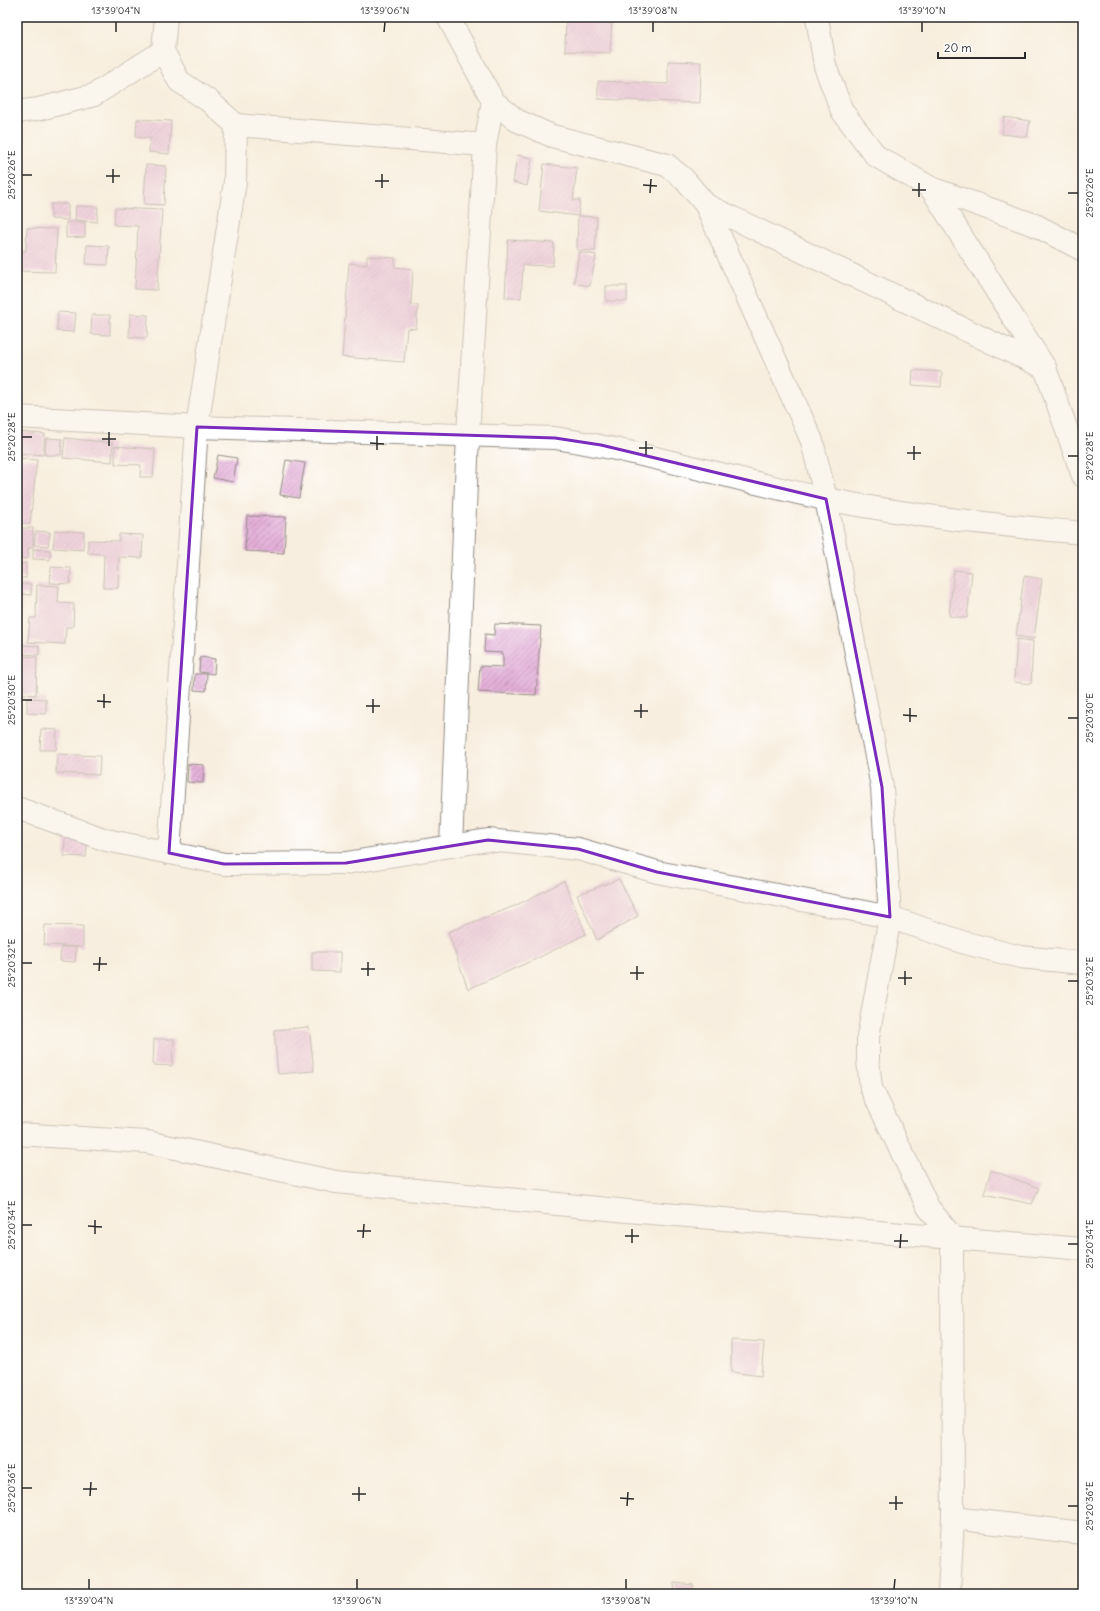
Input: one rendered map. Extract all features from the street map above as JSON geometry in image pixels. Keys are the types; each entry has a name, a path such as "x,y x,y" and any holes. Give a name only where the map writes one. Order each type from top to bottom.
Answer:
{"street":[{"path":"166,17 163,52 179,81 209,100 236,125 485,145"},
{"path":"448,17 493,101 516,120 552,136 667,165 684,179 706,205 812,441 826,498 882,787 890,917 868,1037 868,1060 871,1088 928,1207 952,1237 953,1518 949,1594"},
{"path":"817,17 825,66 842,111 876,156 931,188 1035,225 1083,250"},
{"path":"17,112 39,109 94,95 163,52"},
{"path":"451,846 468,435 485,145 493,101"},
{"path":"169,853 197,427 236,182 236,125"},
{"path":"931,188 1045,368 1083,476"},
{"path":"706,205 1045,368"},
{"path":"17,416 197,427 555,438 601,445 826,498 947,520 1083,533"},
{"path":"17,808 106,840 224,864 338,863 488,840 578,849 657,872 890,917 962,942 1020,957 1083,963"},
{"path":"17,1134 147,1142 336,1182 628,1211 1083,1249"},
{"path":"953,1518 1083,1533"}],"highlighted area":[{"path":"197,427 555,438 601,445 826,499 882,787 890,917 657,872 578,849 488,840 346,863 224,864 169,853"}],"building":[{"path":"566,17 612,17 610,53 565,51"},
{"path":"668,61 701,62 700,103 598,99 598,81 668,84"},
{"path":"1004,117 1030,121 1027,137 1002,134"},
{"path":"137,119 171,121 169,154 149,152 150,138 136,137"},
{"path":"517,155 532,158 527,186 513,182"},
{"path":"544,164 577,168 573,200 580,200 578,216 539,211"},
{"path":"146,165 166,166 164,205 144,204"},
{"path":"51,204 68,204 68,220 51,219"},
{"path":"76,206 98,207 97,222 75,220"},
{"path":"115,208 162,210 157,290 135,289 138,226 114,225"},
{"path":"578,216 597,217 595,251 577,250"},
{"path":"66,222 85,222 85,237 66,238"},
{"path":"27,228 57,229 55,272 17,271 17,251 26,251"},
{"path":"508,240 554,243 553,266 523,265 521,298 505,298"},
{"path":"87,245 109,246 108,265 86,264"},
{"path":"579,252 596,255 590,286 574,283"},
{"path":"367,256 395,258 395,267 413,269 411,305 418,305 416,329 407,328 404,362 342,357 349,263 367,265"},
{"path":"606,286 627,286 627,301 606,301"},
{"path":"58,312 76,313 74,332 57,331"},
{"path":"130,314 148,315 147,338 129,337"},
{"path":"92,315 110,315 110,335 91,334"},
{"path":"913,370 942,372 941,387 912,385"},
{"path":"17,432 45,434 43,455 17,453"},
{"path":"46,438 62,439 61,455 45,455"},
{"path":"65,438 113,443 112,462 63,458"},
{"path":"115,446 155,449 153,477 140,477 141,465 115,464"},
{"path":"218,455 237,458 233,482 213,478"},
{"path":"17,458 37,460 30,524 17,523"},
{"path":"286,460 305,463 299,498 280,495"},
{"path":"247,516 286,517 284,553 245,551"},
{"path":"17,528 33,528 33,548 28,548 28,559 17,559"},
{"path":"55,530 84,532 83,550 53,548"},
{"path":"36,531 50,532 48,546 34,545"},
{"path":"119,534 143,535 142,558 119,557 118,588 103,588 104,554 88,553 88,540 119,541"},
{"path":"33,549 50,550 50,560 33,559"},
{"path":"17,563 26,563 26,578 17,578"},
{"path":"51,567 71,568 70,584 50,583"},
{"path":"954,570 972,572 967,618 949,616"},
{"path":"1024,576 1042,579 1034,639 1016,636"},
{"path":"17,584 31,584 31,595 22,594 20,623 17,623"},
{"path":"37,585 59,586 58,603 74,604 73,627 66,627 65,644 28,642 30,618 36,618"},
{"path":"495,624 541,626 536,695 478,692 480,666 503,667 503,653 484,652 485,634 494,635"},
{"path":"1017,639 1033,641 1031,684 1014,682"},
{"path":"22,645 39,646 39,655 22,654"},
{"path":"17,653 20,653 20,656 37,657 36,695 19,694 20,672 17,672"},
{"path":"200,657 215,659 214,674 199,672"},
{"path":"195,674 207,674 206,691 194,690"},
{"path":"27,698 46,699 46,714 27,713"},
{"path":"41,729 57,730 56,750 40,750"},
{"path":"57,754 100,756 99,775 56,773"},
{"path":"188,764 204,765 203,783 187,782"},
{"path":"65,835 88,836 86,857 64,856"},
{"path":"619,879 638,916 597,940 577,895"},
{"path":"564,881 586,934 538,958 468,989 448,932 517,905"},
{"path":"45,925 83,926 83,947 44,945"},
{"path":"61,947 76,947 75,962 60,961"},
{"path":"312,952 340,952 340,972 312,971"},
{"path":"309,1027 314,1071 278,1074 274,1030"},
{"path":"154,1039 174,1039 172,1066 153,1065"},
{"path":"991,1170 1039,1188 1032,1204 984,1194"},
{"path":"731,1340 764,1342 761,1376 731,1372"},
{"path":"674,1583 694,1585 692,1594 675,1594"}]}
